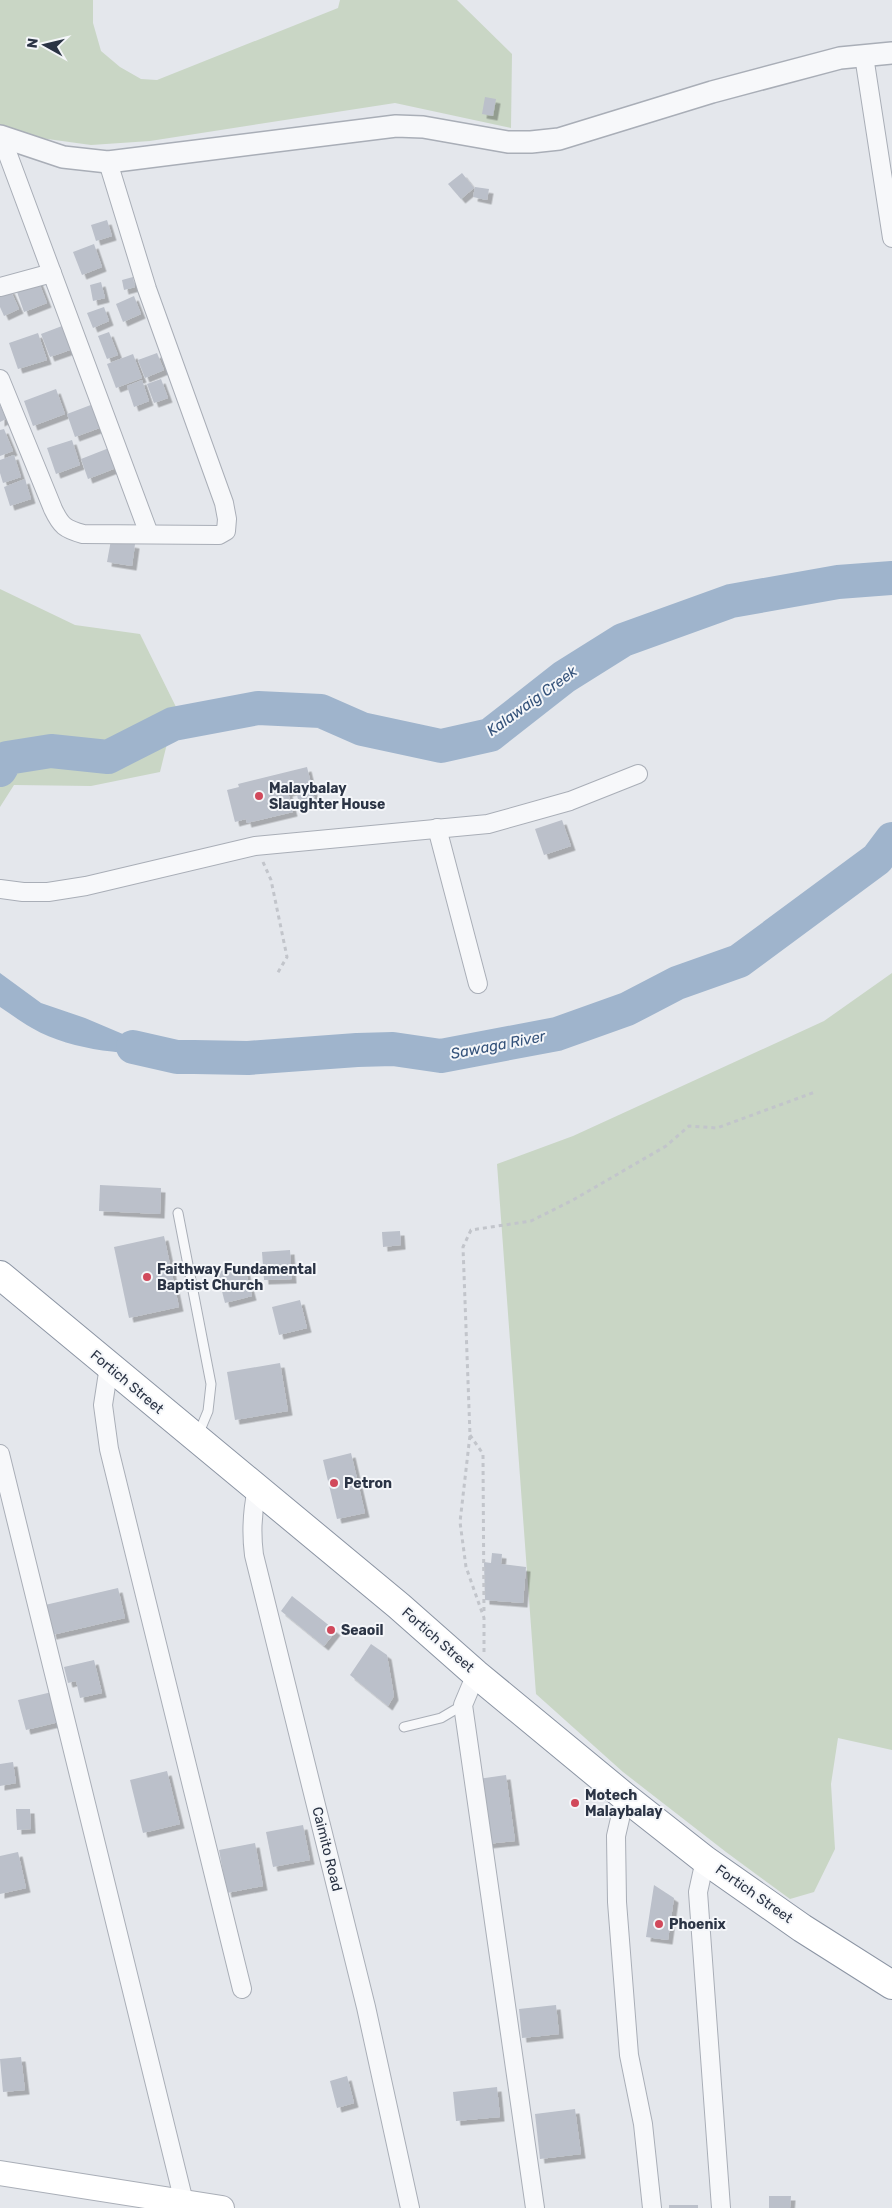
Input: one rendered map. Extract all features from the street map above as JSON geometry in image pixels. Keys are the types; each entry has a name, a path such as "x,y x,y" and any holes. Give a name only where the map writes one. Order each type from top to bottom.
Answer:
{"highway":[{"name":"Fortich Street","path":"0,1275 196,1440 399,1606 476,1674 625,1797 705,1860 802,1928 892,1985"}],"main road":[{"path":"0,2173 222,2208"}],"street":[{"path":"0,136 63,157 108,162 396,126 423,128 508,142 531,142 559,139 712,92 840,58 892,52"},
{"path":"864,56 892,238"},
{"path":"0,136 149,534"},
{"path":"0,379 60,524 69,530 83,534 219,535 226,531 227,519 224,503 147,290 108,162"},
{"path":"0,287 52,273"},
{"path":"0,889 23,892 48,892 255,846 488,824 512,819 570,801 638,774"},
{"path":"437,828 478,984"},
{"path":"109,1366 103,1405 109,1449 242,1989"},
{"path":"0,1454 184,2202"},
{"name":"Caimito Road","path":"257,1489 252,1532 254,1555 366,2007 410,2208"},
{"path":"476,1674 463,1705 534,2208"},
{"path":"625,1797 616,1836 617,1902 629,2055 643,2124 652,2208"},
{"path":"705,1860 698,1892 721,2208"}],"lane":[{"path":"178,1212 211,1384 208,1411 196,1440"},
{"path":"404,1727 441,1718 463,1705"}],"path":[{"path":"255,846 271,880 287,957 277,974"},
{"path":"484,1618 466,1567 460,1522 470,1435 463,1246 471,1230 531,1221 573,1200 666,1146 689,1126 717,1128 815,1092"},
{"path":"470,1435 483,1454 484,1651 476,1674"}],"green space":[{"path":"0,0 93,0 93,23 101,51 120,67 141,79 157,80 338,8 340,0 457,0 512,54 511,128 395,103 150,141 91,145 33,137 0,125"},
{"path":"0,589 75,625 140,634 176,707 160,772 91,786 14,785 0,807"},
{"path":"892,973 892,1750 838,1738 831,1784 835,1849 814,1892 790,1899 623,1772 536,1694 497,1164 573,1136 824,1021"}],"water":[{"path":"0,973 41,1003 85,1018 177,1057 121,1053 84,1047 66,1043 49,1036 28,1026 0,1007"}],"building":[{"path":"485,97 496,99 493,116 482,114"},
{"path":"462,173 474,188 461,199 448,184"},
{"path":"475,187 489,189 487,200 473,197"},
{"path":"107,220 112,236 96,241 91,225"},
{"path":"94,244 102,267 82,275 73,252"},
{"path":"133,277 135,287 124,290 122,280"},
{"path":"38,280 47,303 24,312 16,289"},
{"path":"101,282 105,298 93,301 90,285"},
{"path":"10,289 19,309 4,316 0,307 0,293"},
{"path":"134,296 141,314 123,322 116,304"},
{"path":"104,307 109,321 93,328 87,313"},
{"path":"62,326 70,350 50,357 41,334"},
{"path":"109,332 118,355 107,359 98,336"},
{"path":"38,333 47,360 18,369 9,343"},
{"path":"157,353 164,370 145,378 138,360"},
{"path":"133,354 142,378 116,388 107,364"},
{"path":"161,379 168,398 154,403 147,384"},
{"path":"142,380 149,401 134,407 127,386"},
{"path":"56,389 65,414 33,426 24,401"},
{"path":"96,403 105,426 75,437 67,414"},
{"path":"0,405 6,419 0,422"},
{"path":"4,429 13,451 0,456 0,430"},
{"path":"72,440 80,465 56,474 47,448"},
{"path":"109,448 116,468 88,479 81,459"},
{"path":"14,455 21,477 3,483 0,473 0,460"},
{"path":"25,479 31,499 10,506 4,487"},
{"path":"111,540 135,544 132,566 107,562"},
{"name":"Malaybalay Slaughter House","path":"307,767 315,800 299,804 296,790 288,792 293,812 247,823 246,819 235,822 227,790 239,787 238,784"},
{"path":"562,820 571,846 544,855 535,829"},
{"path":"100,1185 161,1188 160,1214 99,1211"},
{"path":"400,1231 401,1245 383,1247 382,1232"},
{"name":"Faithway Fundamental Baptist Church","path":"164,1236 179,1307 129,1318 114,1247"},
{"path":"290,1250 292,1279 264,1280 262,1252"},
{"path":"244,1265 252,1296 225,1303 217,1272"},
{"path":"300,1300 307,1328 279,1335 272,1307"},
{"path":"280,1363 288,1411 235,1420 227,1372"},
{"path":"351,1453 365,1513 337,1519 323,1460"},
{"path":"492,1553 502,1554 501,1564 526,1567 523,1603 485,1600 484,1562 491,1563"},
{"path":"118,1588 125,1618 52,1635 45,1605"},
{"path":"292,1596 336,1631 324,1646 281,1611"},
{"path":"371,1644 387,1655 394,1696 388,1706 350,1675"},
{"path":"94,1660 102,1693 80,1698 76,1681 68,1683 64,1667"},
{"path":"52,1692 59,1722 26,1730 18,1700"},
{"path":"13,1762 16,1783 0,1786 0,1764"},
{"path":"167,1771 180,1824 143,1833 130,1780"},
{"path":"506,1775 515,1841 487,1844 478,1779"},
{"path":"16,1809 30,1809 31,1829 17,1830"},
{"path":"303,1825 310,1860 273,1867 266,1832"},
{"path":"255,1843 263,1886 227,1893 219,1850"},
{"path":"18,1852 26,1888 0,1894 0,1856"},
{"name":"Phoenix","path":"654,1885 674,1898 668,1940 646,1937"},
{"path":"556,2005 559,2034 522,2038 519,2009"},
{"path":"21,2057 25,2090 3,2092 0,2059"},
{"path":"347,2076 354,2103 337,2108 330,2081"},
{"path":"497,2087 500,2117 456,2121 453,2092"},
{"path":"575,2109 581,2154 540,2159 535,2114"},
{"path":"769,2196 791,2196 790,2208 769,2208"},
{"path":"669,2205 698,2205 698,2208 669,2208"}],"waterway":[{"name":"Kalawaig Creek","path":"0,770 7,758 51,751 108,757 173,724 258,708 321,711 362,729 441,746 490,735 564,677 623,640 731,601 838,582 892,578"},
{"name":"Sawaga River","path":"133,1047 177,1057 248,1058 393,1049 441,1056 557,1034 627,1009 677,983 739,961 877,859 892,839"}],"place":[{"name":"Malaybalay Slaughter House","path":"259,796"},
{"name":"Faithway Fundamental Baptist Church","path":"147,1277"},
{"name":"Petron","path":"334,1483"},
{"name":"Seaoil","path":"331,1630"},
{"name":"Motech Malaybalay","path":"575,1803"},
{"name":"Phoenix","path":"659,1924"}]}
